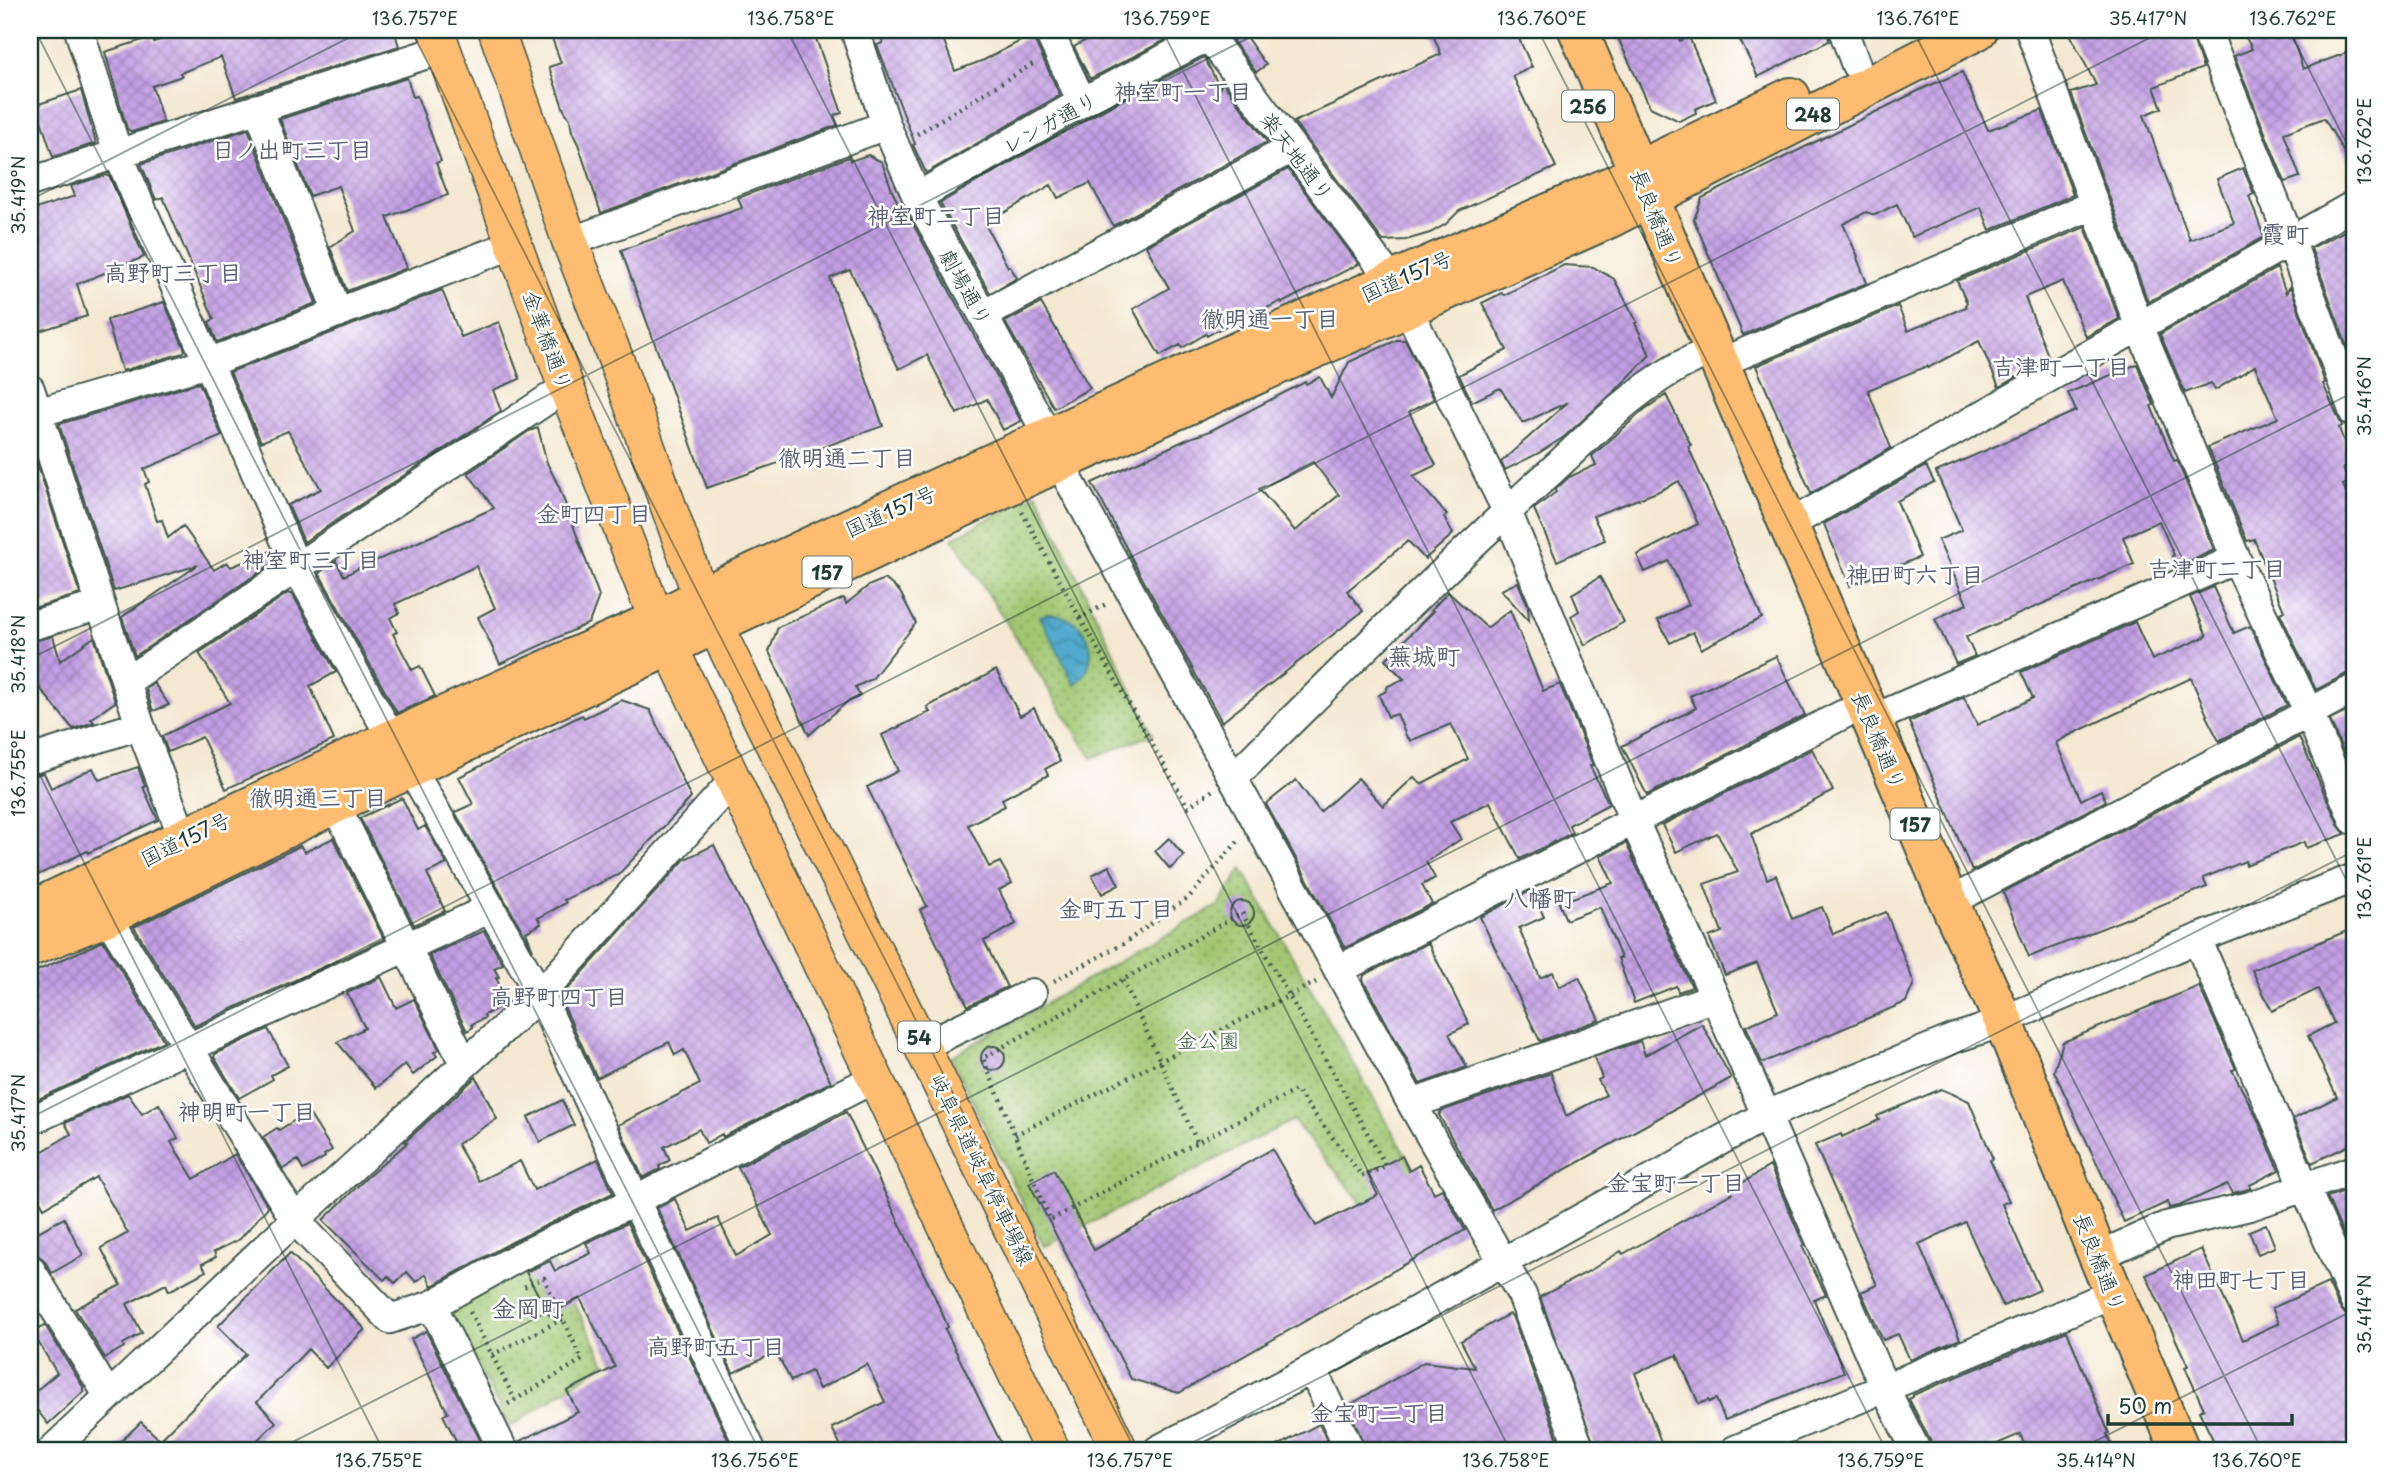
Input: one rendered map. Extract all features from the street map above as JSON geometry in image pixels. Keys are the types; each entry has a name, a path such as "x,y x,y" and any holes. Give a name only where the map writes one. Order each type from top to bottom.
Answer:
{"highway":[{"name":"長良橋通り","path":"1556,30 1634,190 1857,717 1992,1025 2098,1256 2180,1450"},
{"name":"長良橋通り","path":"1578,30 1634,190"},
{"name":"248","path":"1634,190 1856,65 1924,30"},
{"name":"248","path":"1634,190 1978,30"},
{"name":"国道157号","path":"30,911 187,836 402,755 1054,450 1399,294 1608,219 1634,190"},
{"name":"長良橋通り","path":"1707,361 1788,525 1857,717 1949,902 2095,1301 2158,1450"},
{"name":"国道157号","path":"709,611 1008,487 1054,450"},
{"name":"国道157号","path":"30,947 107,916 335,804 402,755"}],"main road":[{"path":"497,30 570,242 617,360 709,611"},
{"name":"金華橋通り","path":"440,39 566,387 664,633"},
{"name":"岐阜県道岐阜停車場線","path":"709,611 1120,1450"},
{"path":"664,633 1052,1450"}],"street":[{"path":"79,30 118,154 297,568 540,995 751,1450"},
{"name":"劇場通り","path":"855,30 891,136 917,197 1130,592 1412,1104 1521,1295 1580,1450"},
{"path":"1843,30 1856,65"},
{"path":"2030,30 2140,328 2236,559 2309,713 2354,820"},
{"path":"2206,30 2291,242 2354,413"},
{"name":"レンガ通り","path":"917,197 1211,32"},
{"name":"楽天地通り","path":"1211,32 1399,294 1507,511 1633,820 1715,998 1885,1389 1916,1450"},
{"path":"30,182 258,108 440,39"},
{"path":"1052,40 1082,102"},
{"path":"258,108 338,313"},
{"path":"570,242 891,136"},
{"path":"983,315 1292,148"},
{"path":"1233,778 1507,511 1618,410 1671,369 1707,361 2093,205"},
{"path":"1788,525 2354,205"},
{"path":"187,836 181,832 140,725 32,406 208,363 514,244"},
{"path":"127,681 566,387"},
{"path":"1338,970 1633,820 1857,717 2236,559"},
{"path":"30,626 100,605"},
{"path":"1949,902 2354,689"},
{"path":"30,760 140,725"},
{"path":"52,1450 295,1220 540,995 733,781"},
{"path":"335,804 464,1063"},
{"path":"1158,1450 1312,1369 1766,1115 1992,1025 2197,939 2354,878"},
{"path":"30,1121 491,908"},
{"path":"107,916 295,1220 390,1319 432,1305 519,1256 634,1201 875,1078"},
{"path":"2197,939 2354,1300"},
{"path":"923,1046 1032,993"},
{"path":"1412,1104 1715,998"},
{"path":"2098,1256 2166,1226 2250,1206 2354,1170"},
{"path":"31,1274 108,1395"},
{"path":"1735,1450 1768,1444 1885,1389 2095,1301"},
{"path":"432,1305 503,1450"},
{"path":"1312,1369 1350,1450"}],"path":[{"path":"891,136 1052,40"},
{"path":"1008,487 1188,807 1233,778"},
{"path":"1080,618 1130,592"},
{"path":"1032,993 1124,944 1191,895 1256,820"},
{"path":"1242,913 1289,996 1386,1166 1362,1176 1296,1090 1050,1220 984,1058 1242,913"},
{"path":"1123,980 1197,1142"},
{"path":"1015,1135 1289,996"},
{"path":"486,1417 582,1360 544,1278 513,1292"},
{"path":"476,1308 469,1311 515,1400"},
{"path":"492,1355 563,1319"}],"green space":[{"path":"1037,493 1153,734 1092,758 953,538"},
{"name":"金公園","path":"1242,869 1419,1178 1363,1204 1293,1120 1044,1247 951,1057 1219,905"},
{"path":"550,1256 605,1363 510,1427 445,1305"}],"water":[{"path":"1050,614 1075,623 1089,640 1089,663 1075,685 1040,616"}],"building":[{"path":"189,30 394,30 399,46 236,98 221,57 180,73 182,76 152,86 163,122 132,132 127,129 105,52 152,37 154,42"},
{"path":"549,30 813,30 842,113 834,115 838,125 601,213 572,132 570,119 564,110 549,67 561,63"},
{"path":"878,30 940,30 955,71 984,60 1032,35 1060,95 926,173 913,145 915,144 877,45 883,43"},
{"path":"1104,30 1185,30 1090,79 1074,47"},
{"path":"1236,30 1241,30 1266,65 1256,72 1233,41"},
{"path":"1431,30 1515,30 1532,67 1513,76 1556,167 1459,211 1446,224 1430,233 1406,240 1383,241 1294,122 1441,54"},
{"path":"1632,30 1675,30 1680,41 1689,37 1716,100 1695,109 1696,113 1679,121 1650,107 1617,36"},
{"path":"1735,30 1827,30 1829,41 1758,77"},
{"path":"2068,30 2190,30 2203,68 2154,87 2162,108 2144,115 2166,177 2190,240 2234,223 2217,179 2243,168 2254,194 2249,196 2264,237 2148,302 2071,93 2096,85"},
{"path":"2242,30 2290,30 2303,69 2354,50 2354,170 2324,118 2284,133 2300,177 2285,182 2234,56 2252,49"},
{"path":"1204,57 1220,88 1222,82 1267,142 1113,226 1090,183 1058,198 1051,185 985,224 1008,267 1010,266 1017,278 990,293 940,203 1090,117"},
{"path":"1962,72 1988,130 2042,110 2073,195 1990,230 1981,207 1912,237 1897,204 1875,215 1866,212 1843,224 1867,283 1743,335 1694,220 1702,198 1926,87"},
{"path":"407,78 413,97 417,96 441,161 436,163 448,195 387,217 407,268 347,291 330,247 355,231 338,186 310,196 280,119"},
{"path":"81,90 96,143 53,157 36,105"},
{"path":"248,129 316,303 217,342 209,322 214,319 163,197 156,200 141,164"},
{"path":"868,155 882,162 893,193 907,219 909,217 1021,421 1003,430 987,399 957,414 927,355 899,369 850,270 830,278 883,426 707,488 621,250 742,208 738,198 849,157 850,161"},
{"path":"1288,169 1359,264 1282,303 1281,301 1255,314 1253,311 1207,336 1206,334 1182,348 1180,345 1160,356 1133,309 1169,288 1146,246"},
{"path":"106,175 110,177 144,257 77,284 87,316 30,334 30,240 38,237 30,211 75,196 71,186"},
{"path":"2354,226 2354,366 2311,248"},
{"path":"2085,227 2119,319 2086,337 2063,281 2025,297 2049,358 1999,387 1979,341 1928,368 1927,366 1868,390 1891,448 1811,493 1756,366 1898,306 1908,331 1966,307 1967,303 1957,281"},
{"path":"1564,265 1593,267 1614,279 1637,322 1635,323 1650,355 1564,437 1505,470 1501,462 1568,402 1523,423 1500,388 1472,402 1459,375 1507,350 1482,303"},
{"path":"2277,268 2286,293 2290,286 2325,383 2323,384 2342,426 2339,428 2352,464 2343,468 2349,482 2343,485 2354,512 2354,672 2316,690 2280,613 2284,611 2254,539 2247,541 2208,447 2278,418 2255,366 2215,390 2211,383 2185,393 2160,334"},
{"path":"442,290 461,337 499,322 520,379 493,390 501,411 304,542 288,505 321,489 288,431 261,442 230,372"},
{"path":"164,302 185,350 183,353 122,371 107,320"},
{"path":"1041,303 1090,388 1054,408 1005,322"},
{"path":"1397,340 1405,340 1434,399 1409,412 1436,465 1413,476 1447,515 1444,517 1453,534 1425,559 1408,541 1347,591 1363,611 1222,722 1092,483 1210,431 1305,382 1306,384 1320,377 1331,398 1349,362","holes":["1313,462 1339,495 1295,531 1259,489"]},
{"path":"2137,364 2154,405 2151,406 2174,461 2177,460 2214,550 2177,567 2159,521 2123,537 2134,564 1966,637 1975,656 1956,664 1935,619 1967,604 1938,540 1962,530 1936,472 2076,411 2068,393"},
{"path":"199,383 222,436 144,469 149,482 145,484 157,521 162,520 168,538 183,526 214,570 227,562 231,567 271,551 276,561 135,656 122,617 198,565 114,591 59,424"},
{"path":"1666,395 1691,445 1688,446 1762,618 1701,649 1693,632 1670,643 1658,620 1689,605 1669,561 1645,572 1637,555 1698,524 1679,481 1593,516 1605,540 1557,561 1534,509 1556,492 1569,477 1596,465 1592,456 1645,409"},
{"path":"538,428 547,463 559,487 599,596 589,623 500,664 478,617 495,608 476,566 395,604 399,613 390,618 397,632 393,634 412,670 420,666 435,696 397,713 319,573 336,561 344,576 494,508 468,473 529,431"},
{"path":"30,442 80,594 30,609"},
{"path":"1926,466 1934,482 1897,501 1920,557 1850,586 1824,524"},
{"path":"1600,577 1624,622 1585,645 1571,616 1579,611 1572,594"},
{"path":"885,579 900,592 916,623 872,679 855,687 860,696 847,702 809,735 769,652 778,627 844,598 846,604 868,586"},
{"path":"1518,582 1528,606 1529,621 1501,590"},
{"path":"2213,587 2234,633 2250,626 2287,705 2219,741 2191,678 2068,736 2056,743 2081,800 2101,790 2106,801 1972,871 1909,722 1964,697 1977,725 2033,698 2021,672 2135,622 2152,660 2207,636 2190,597"},
{"path":"1448,592 1487,628 1510,610 1543,691 1560,684 1593,765 1590,766 1609,804 1569,825 1572,833 1520,859 1490,802 1450,822 1461,839 1426,862 1435,878 1422,885 1432,904 1345,948 1266,804 1296,780 1320,812 1358,778 1383,806 1414,777 1421,784 1468,759 1451,724 1410,741 1397,714 1388,717 1379,695 1386,691 1388,686 1404,679 1385,660"},
{"path":"288,593 293,595 336,672 310,686 334,740 226,789 202,737 168,752 162,736 230,703 199,653"},
{"path":"53,636 60,661 94,637 115,702 91,719 94,722 73,729 30,676 30,642"},
{"path":"1776,656 1805,715 1647,795 1622,746 1696,708 1690,696"},
{"path":"996,670 1020,716 1034,708 1060,761 1045,769 1048,775 1002,799 1005,806 968,825 989,867 1000,862 1012,883 999,890 1016,924 984,941 1007,987 968,1006 920,910 927,906 867,787 898,771 882,735 930,712 927,707"},
{"path":"154,683 169,705 153,711 146,689"},
{"path":"621,700 650,710 691,798 618,875 564,900 566,903 538,918 541,924 526,932 533,950 455,812 473,804 459,777 582,715 584,718"},
{"path":"2354,708 2354,778 2330,720"},
{"path":"2299,737 2345,834 2306,848 2304,842 2246,865 2245,861 2203,878 2207,887 2029,957 2003,892"},
{"path":"1812,749 1833,791 1751,834 1767,879 1776,875 1792,919 1822,907 1833,934 1886,912 1914,983 1906,1002 1762,1063 1746,1026 1778,1012 1757,963 1725,975 1709,937 1722,932 1704,884 1738,872 1717,833 1676,852 1662,825"},
{"path":"138,767 145,786 143,787 158,820 30,879 30,776 44,773 51,788 93,768 99,780"},
{"path":"402,798 418,830 425,826 447,864 427,873 445,911 414,925 360,818"},
{"path":"333,838 384,939 195,1026 134,927 300,846 305,852"},
{"path":"1169,838 1184,856 1170,869 1155,851"},
{"path":"1626,843 1692,987 1678,992 1676,986 1634,1003 1618,958 1621,958 1600,907 1566,920 1559,903 1613,883 1600,856"},
{"path":"714,845 831,1082 723,1137 722,1134 706,1143 699,1129 664,1147 670,1160 643,1178 618,1125 700,1084 684,1050 675,1055 669,1042 597,1078 560,998 685,859"},
{"path":"1109,866 1119,885 1102,894 1092,875"},
{"path":"1532,890 1544,917 1519,928 1540,978 1553,972 1559,987 1579,977 1599,1020 1540,1041 1480,917"},
{"path":"1242,901 1253,908 1254,913 1247,924 1242,925 1231,918 1230,913 1237,902"},
{"path":"2354,928 2354,1143 2312,1163 2293,1119 2337,1097 2308,1036 2334,1023 2318,989 2272,1011 2252,970"},
{"path":"484,931 503,964 494,968 508,1002 484,1015 485,1018 472,1024 473,1027 467,1031 429,955"},
{"path":"103,941 164,1041 30,1103 30,974"},
{"path":"1428,943 1469,1024 1449,1034 1467,1067 1420,1084 1363,980 1364,975"},
{"path":"381,977 396,1008 414,999 439,1049 434,1052 437,1056 413,1075 405,1064 376,1088 337,1042 365,1028 347,993"},
{"path":"2199,986 2236,1069 2232,1070 2257,1118 2279,1170 2250,1185 2251,1188 2233,1193 2227,1184 2179,1206 2169,1208 2168,1202 2124,1222 2054,1071 2063,1042"},
{"path":"1702,1024 1731,1078 1492,1210 1439,1115 1441,1111 1551,1073 1566,1116 1606,1095 1598,1080 1602,1078 1594,1057 1640,1041 1645,1055"},
{"path":"268,1029 288,1066 271,1075 273,1079 239,1098 214,1057 215,1054"},
{"path":"993,1046 1004,1053 1005,1058 998,1069 993,1070 982,1063 981,1058 988,1047"},
{"path":"476,1077 497,1119 457,1144 479,1181 520,1161 534,1190 598,1159 613,1193 512,1242 432,1286 426,1274 416,1282 407,1272 395,1283 388,1276 384,1280 323,1220"},
{"path":"1941,1089 1969,1101 1993,1159 1990,1160 2009,1201 2002,1204 2040,1290 2003,1306 1965,1222 1919,1244 1960,1339 1910,1360 1898,1334 1883,1340 1861,1292 1877,1285 1815,1145 1841,1134 1842,1137 1879,1120 1877,1116"},
{"path":"128,1094 142,1114 159,1104 178,1138 171,1142 194,1179 235,1154 268,1207 240,1239 214,1252 216,1257 202,1264 206,1271 169,1291 166,1284 127,1304 142,1333 105,1358 75,1309 121,1285 101,1248 128,1233 96,1177 44,1208 30,1184 30,1159 71,1134 65,1123"},
{"path":"562,1100 574,1125 540,1142 528,1117"},
{"path":"308,1112 332,1150 303,1170 298,1160 283,1169 263,1137"},
{"path":"846,1112 934,1295 948,1327 945,1329 1002,1445 991,1450 843,1450 832,1428 885,1402 867,1364 819,1389 811,1371 791,1381 776,1352 733,1373 657,1208 675,1199 690,1231 718,1218 736,1256 772,1235 738,1167"},
{"path":"1272,1149 1316,1226 1378,1195 1367,1173 1402,1156 1409,1171 1419,1165 1434,1193 1442,1189 1465,1230 1179,1393 1131,1379 1029,1183 1054,1170 1094,1250"},
{"path":"1770,1166 1804,1245 1802,1246 1826,1295 1814,1300 1844,1372 1725,1420 1716,1399 1699,1404 1677,1355 1635,1373 1664,1450 1596,1450 1540,1297 1732,1193 1731,1190"},
{"path":"2354,1188 2354,1259 2327,1197"},
{"path":"64,1218 83,1255 52,1273 44,1260 36,1254 30,1236"},
{"path":"627,1223 733,1450 520,1450 518,1442 578,1412 567,1391 615,1367 580,1298 549,1315 526,1272 550,1261 555,1271 591,1253 586,1243"},
{"path":"2266,1224 2275,1247 2258,1254 2249,1231"},
{"path":"2201,1249 2243,1340 2279,1323 2272,1308 2328,1283 2339,1307 2345,1314 2354,1316 2354,1440 2333,1450 2218,1450 2199,1411 2204,1409 2185,1367 2188,1366 2146,1275"},
{"path":"290,1253 365,1329 326,1368 308,1349 257,1402 276,1422 247,1450 112,1450 141,1422 160,1440 246,1354 218,1326"},
{"path":"1509,1314 1562,1450 1366,1450 1348,1406 1424,1362 1475,1368 1461,1341"},
{"path":"45,1325 83,1387 83,1392 48,1424 30,1401 30,1396 57,1373 32,1332"},
{"path":"426,1331 485,1450 461,1450 443,1415 448,1413 411,1339"},
{"path":"2067,1331 2114,1450 2027,1450 2020,1434 1983,1450 1933,1450 1909,1399 1913,1395"},
{"path":"1319,1424 1332,1450 1270,1450"}],"district":[{"name":"神室町一丁目","path":"1183,90"},
{"name":"日ノ出町三丁目","path":"292,148"},
{"name":"神室町二丁目","path":"936,214"},
{"name":"霞町","path":"2285,233"},
{"name":"高野町三丁目","path":"173,271"},
{"name":"徹明通一丁目","path":"1270,317"},
{"name":"吉津町一丁目","path":"2061,365"},
{"name":"徹明通二丁目","path":"847,456"},
{"name":"金町四丁目","path":"594,512"},
{"name":"神室町三丁目","path":"311,558"},
{"name":"吉津町二丁目","path":"2217,567"},
{"name":"神田町六丁目","path":"1915,573"},
{"name":"蕪城町","path":"1424,655"},
{"name":"徹明通三丁目","path":"318,796"},
{"name":"八幡町","path":"1540,897"},
{"name":"金町五丁目","path":"1116,907"},
{"name":"高野町四丁目","path":"559,995"},
{"name":"神明町一丁目","path":"247,1110"},
{"name":"金宝町一丁目","path":"1676,1181"},
{"name":"神田町七丁目","path":"2241,1278"},
{"name":"金岡町","path":"528,1307"},
{"name":"高野町五丁目","path":"716,1345"},
{"name":"金宝町二丁目","path":"1379,1411"}]}
